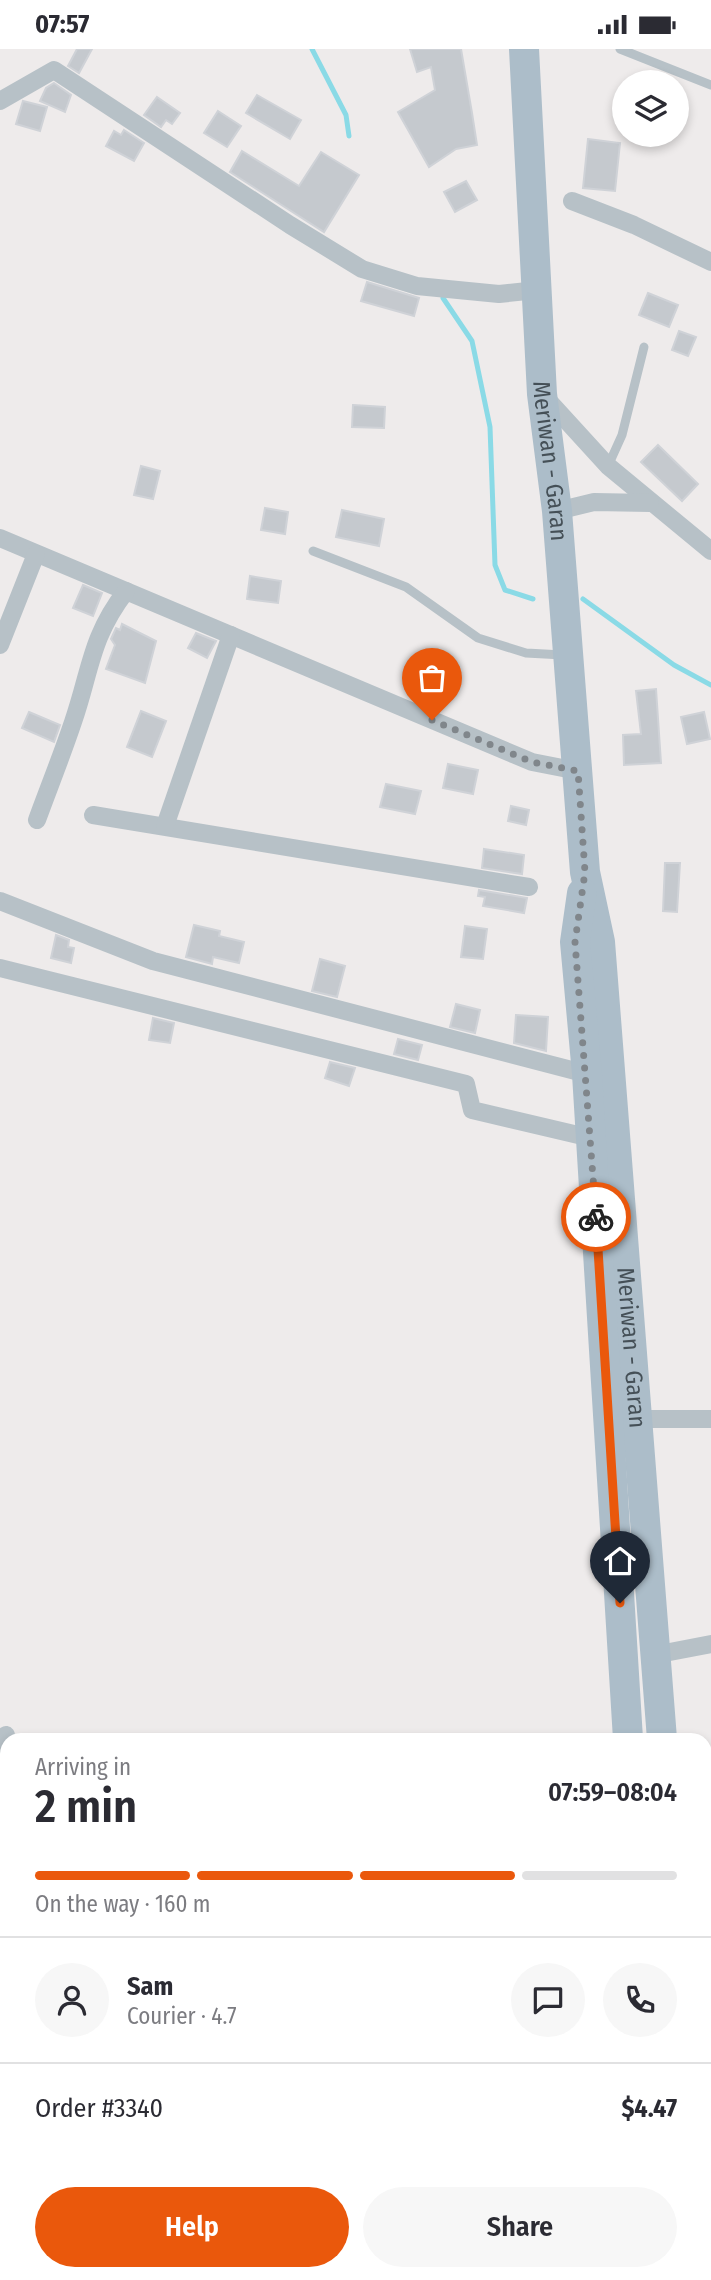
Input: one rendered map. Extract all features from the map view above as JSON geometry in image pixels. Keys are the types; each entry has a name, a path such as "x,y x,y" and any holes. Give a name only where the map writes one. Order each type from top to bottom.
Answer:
{"main road":[{"name":"Meriwan - Garan","path":"524,49 542,394 557,511 585,872 600,942 660,1733"},
{"name":"Meriwan - Garan","path":"585,872 575,942 587,1074 628,1733"}],"street":[{"path":"0,101 54,70 290,225 362,269 417,286 499,294 537,290"},
{"path":"572,201 634,225 711,261"},
{"path":"542,394 608,466 711,551"},
{"path":"557,511 594,502 650,503"},
{"path":"0,538 532,762 578,771"},
{"path":"0,645 36,554"},
{"path":"37,820 74,719 98,636 106,618 126,591"},
{"path":"165,826 230,635"},
{"path":"93,815 529,887"},
{"path":"0,901 153,961 587,1074"},
{"path":"0,968 466,1084 472,1110 591,1138"},
{"path":"636,1419 711,1419"},
{"path":"654,1655 711,1644"}],"lane":[{"path":"620,49 711,85"},
{"path":"608,466 622,435 644,347"},
{"path":"313,551 406,587 478,638 526,653 568,655"}],"building":[{"path":"77,49 92,49 79,73 68,66"},
{"path":"410,49 461,49 472,113 477,145 456,149 429,167 398,112 435,90 431,67 417,72"},
{"path":"54,83 71,95 65,112 40,101 46,88"},
{"path":"257,95 301,120 290,139 246,113"},
{"path":"157,97 180,113 172,124 166,120 161,127 144,115"},
{"path":"23,101 47,107 40,131 16,124"},
{"path":"218,111 241,126 227,147 204,133"},
{"path":"124,130 144,143 134,161 106,146 114,131 121,135"},
{"path":"588,139 612,142 612,147 620,147 615,191 583,188"},
{"path":"242,151 299,186 321,152 359,175 324,232 230,172"},
{"path":"466,181 477,200 455,212 444,192"},
{"path":"367,282 419,298 414,316 361,301"},
{"path":"648,293 678,305 669,327 639,315"},
{"path":"679,331 696,337 688,356 672,350"},
{"path":"353,405 385,407 384,428 352,427"},
{"path":"658,445 698,484 682,501 641,462"},
{"path":"141,466 160,471 153,499 134,495"},
{"path":"265,508 288,512 285,534 261,530"},
{"path":"342,510 384,519 379,546 336,537"},
{"path":"250,576 281,581 278,603 247,599"},
{"path":"83,585 102,593 93,616 73,608"},
{"path":"122,624 156,641 145,683 106,669 115,645 111,639 116,628 120,630"},
{"path":"196,633 216,641 207,658 188,648"},
{"path":"656,689 661,763 624,765 623,735 641,734 636,691"},
{"path":"141,711 166,721 152,757 127,747"},
{"path":"29,712 60,725 54,742 22,728"},
{"path":"704,712 710,739 687,744 681,717"},
{"path":"448,764 478,770 473,794 443,788"},
{"path":"386,784 421,791 415,814 380,807"},
{"path":"511,806 529,810 526,825 508,821"},
{"path":"484,849 524,855 522,874 482,868"},
{"path":"665,863 680,863 677,912 663,911"},
{"path":"479,890 527,898 524,913 483,906 485,897 478,896"},
{"path":"194,925 220,931 219,936 244,942 239,963 213,957 212,964 186,957"},
{"path":"465,926 487,929 483,959 461,957"},
{"path":"56,935 69,940 68,947 74,948 71,963 51,958"},
{"path":"320,959 345,966 337,997 312,991"},
{"path":"456,1004 480,1010 475,1033 450,1027"},
{"path":"516,1015 548,1017 546,1051 514,1043"},
{"path":"153,1018 174,1023 170,1043 149,1040"},
{"path":"398,1039 422,1045 418,1060 394,1054"},
{"path":"330,1062 355,1068 349,1086 325,1078"}],"waterway":[{"path":"312,49 346,115 349,136"},
{"path":"443,298 472,341 490,427 495,565 505,590 533,599"},
{"path":"583,599 674,665 711,685"}],"way so far":[{"path":"432,720 532,762 578,771 585,872 575,942 596,1217"}],"route":[{"path":"596,1217 620,1603"}]}
